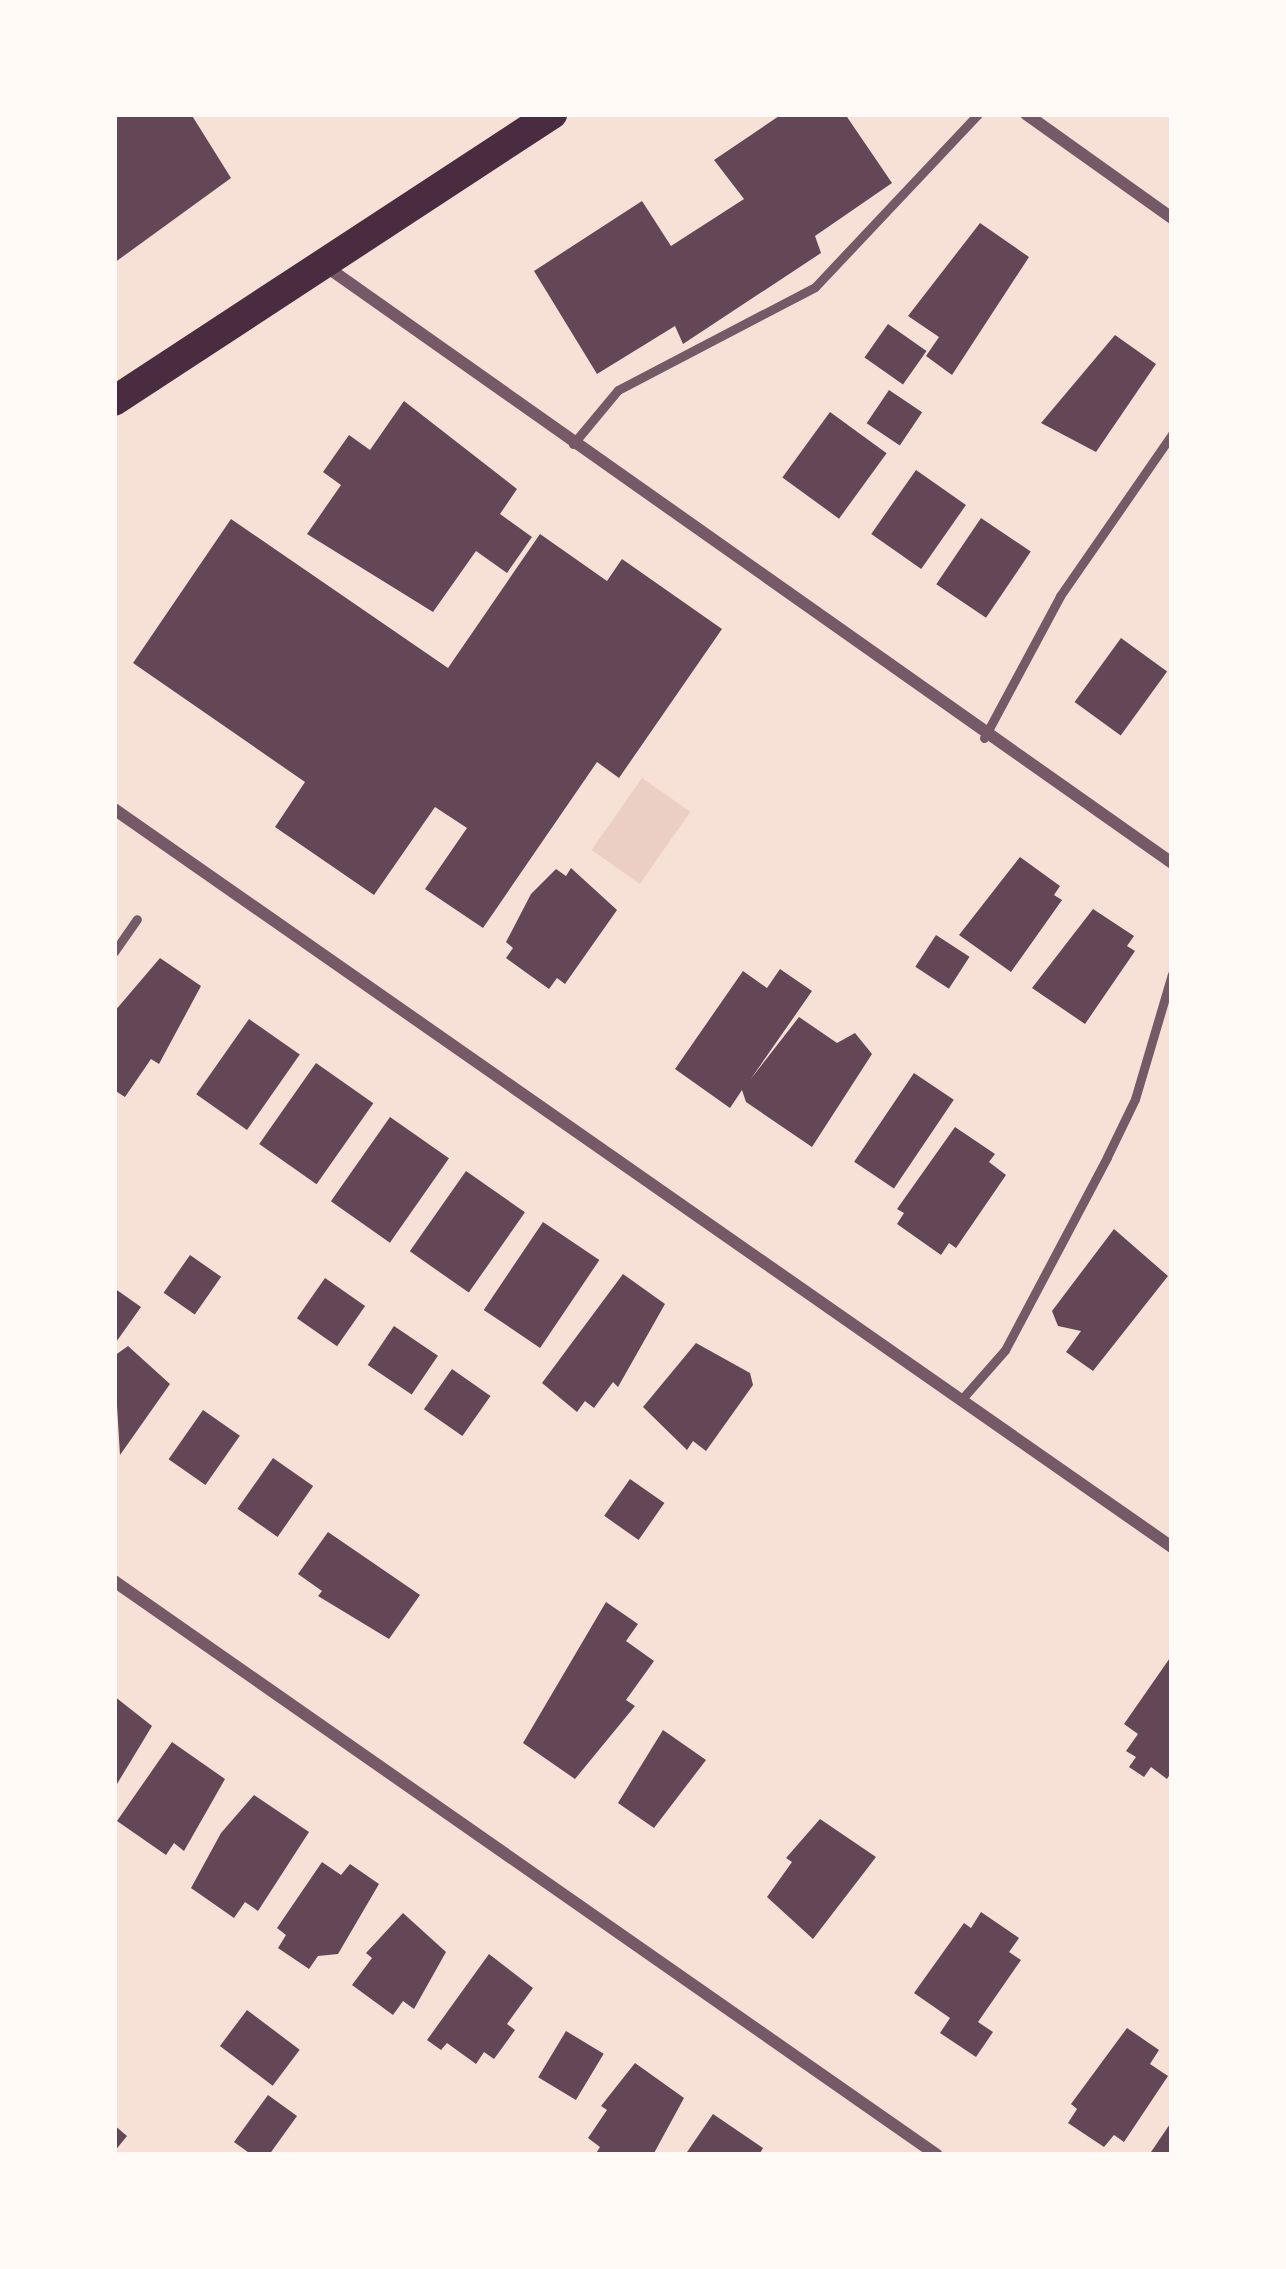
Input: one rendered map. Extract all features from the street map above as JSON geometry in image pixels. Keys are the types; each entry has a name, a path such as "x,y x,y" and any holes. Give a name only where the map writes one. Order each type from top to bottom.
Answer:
{"main road":[{"path":"114,400 552,114"}],"street":[{"path":"1026,114 1172,218"},
{"path":"323,264 984,738 1172,863"},
{"path":"115,812 1172,1547"},
{"path":"114,1581 937,2155"}],"lane":[{"path":"573,444 618,390 815,286 978,114"},
{"path":"984,738 1060,596 1172,434"},
{"path":"114,952 136,919"},
{"path":"961,1400 1005,1351 1107,1157 1135,1099 1172,974"}],"shaded area":[{"path":"642,778 690,812 640,884 592,850"}],"building":[{"path":"114,114 191,114 231,178 114,263"},
{"path":"782,114 845,114 892,183 815,236 821,253 683,344 675,326 597,374 534,271 642,201 671,246 744,199 714,160"},
{"path":"980,223 1029,257 952,375 926,356 939,337 908,316"},
{"path":"888,324 927,351 903,385 864,358"},
{"path":"1115,335 1156,364 1096,452 1041,423"},
{"path":"889,390 922,412 900,446 867,423"},
{"path":"404,401 517,489 500,514 532,537 507,573 476,551 433,612 307,534 341,485 323,472 349,435 370,450"},
{"path":"830,412 887,453 839,519 782,478"},
{"path":"916,470 966,505 921,569 871,534"},
{"path":"981,518 1031,552 986,618 936,584"},
{"path":"231,519 448,668 540,534 607,581 622,559 722,629 619,778 597,762 483,928 425,889 467,828 435,807 374,895 275,827 305,782 133,663"},
{"path":"1121,638 1167,672 1121,735 1075,702"},
{"path":"1020,857 1060,886 1054,895 1062,900 1011,972 959,935"},
{"path":"571,868 617,910 565,984 557,978 549,989 506,958 513,948 506,942 531,894 556,869 566,876"},
{"path":"1093,909 1134,936 1127,946 1135,951 1085,1024 1032,988"},
{"path":"936,935 970,957 949,989 915,967"},
{"path":"160,958 201,986 159,1064 151,1059 125,1097 114,1090 114,1012"},
{"path":"780,969 812,991 750,1080 799,1017 837,1043 855,1033 872,1054 812,1147 746,1102 742,1090 730,1108 675,1069 743,971 767,988"},
{"path":"249,1019 300,1055 247,1130 196,1094"},
{"path":"316,1063 373,1103 317,1184 259,1144"},
{"path":"914,1073 954,1100 894,1189 854,1162"},
{"path":"390,1117 449,1158 390,1243 331,1201"},
{"path":"955,1127 995,1154 989,1162 1006,1175 956,1248 949,1243 941,1255 897,1224 904,1213 897,1209"},
{"path":"466,1171 525,1212 469,1293 410,1251"},
{"path":"543,1222 599,1260 540,1348 484,1310"},
{"path":"1114,1229 1168,1276 1093,1371 1066,1352 1081,1331 1058,1326 1052,1311"},
{"path":"190,1255 221,1277 195,1314 164,1293"},
{"path":"623,1274 665,1304 618,1387 613,1382 594,1408 585,1401 577,1412 542,1383"},
{"path":"325,1278 365,1306 337,1346 297,1318"},
{"path":"114,1288 141,1307 114,1345"},
{"path":"394,1326 438,1356 412,1395 368,1365"},
{"path":"696,1343 750,1373 753,1385 706,1451 693,1441 687,1450 643,1407"},
{"path":"128,1346 170,1384 120,1455 114,1356"},
{"path":"452,1369 491,1396 462,1436 424,1409"},
{"path":"203,1410 240,1436 205,1485 169,1459"},
{"path":"273,1458 313,1486 278,1537 237,1509"},
{"path":"630,1479 664,1503 639,1540 604,1516"},
{"path":"328,1532 420,1595 389,1639 318,1596 322,1591 298,1574"},
{"path":"606,1602 638,1624 626,1641 654,1661 626,1700 635,1706 575,1779 523,1743"},
{"path":"1172,1655 1172,1771 1167,1779 1151,1767 1144,1777 1129,1767 1136,1757 1126,1751 1138,1734 1124,1724"},
{"path":"114,1696 152,1726 114,1789"},
{"path":"663,1730 706,1760 654,1828 618,1803"},
{"path":"172,1742 225,1779 184,1851 174,1843 166,1855 117,1821"},
{"path":"254,1795 309,1832 258,1911 245,1902 234,1918 191,1888 221,1833"},
{"path":"820,1819 876,1857 813,1939 767,1897 792,1862 786,1858"},
{"path":"322,1862 341,1875 350,1864 379,1884 338,1954 318,1956 309,1969 278,1948 286,1935 277,1928"},
{"path":"981,1912 1019,1938 1009,1952 1021,1960 978,2022 993,2032 976,2057 940,2033 950,2018 914,1993 964,1923 971,1928"},
{"path":"403,1913 446,1952 414,2009 403,2001 393,2015 352,1985 372,1958 366,1953"},
{"path":"489,1954 533,1988 507,2024 515,2030 494,2059 484,2052 476,2064 447,2043 441,2050 427,2040"},
{"path":"247,2010 300,2050 273,2086 220,2046"},
{"path":"1127,2028 1159,2050 1150,2064 1168,2076 1124,2142 1114,2135 1104,2147 1068,2123 1077,2109 1071,2104"},
{"path":"566,2031 604,2054 576,2100 538,2077"},
{"path":"635,2063 684,2098 653,2155 595,2155 600,2147 588,2138 607,2110 601,2106"},
{"path":"268,2095 297,2116 269,2155 252,2155 234,2142"},
{"path":"713,2114 763,2148 759,2155 685,2155"},
{"path":"1172,2121 1172,2155 1149,2155"},
{"path":"114,2125 127,2136 114,2152"}]}
